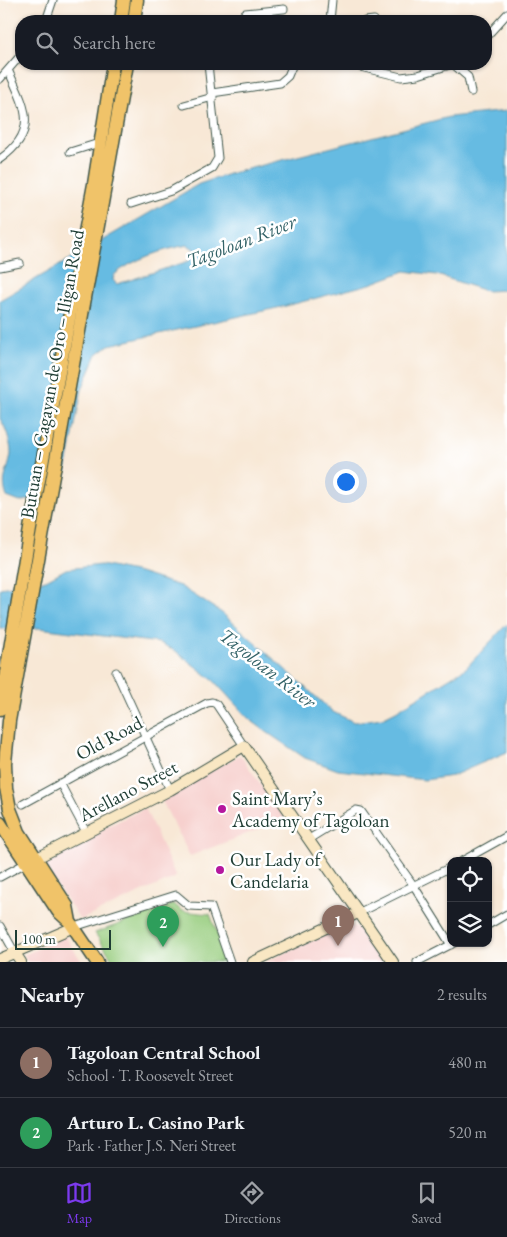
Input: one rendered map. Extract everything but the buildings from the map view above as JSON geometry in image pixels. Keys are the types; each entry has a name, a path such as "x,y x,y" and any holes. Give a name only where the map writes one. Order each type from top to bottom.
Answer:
{"highway":[{"path":"122,15 124,0"},
{"path":"135,15 137,0"},
{"name":"Butuan – Cagayan de Oro – Iligan Road","path":"0,709 30,523 83,239 112,70"},
{"name":"Butuan – Cagayan de Oro – Iligan Road","path":"31,860 7,799 5,763 9,721 126,70"},
{"path":"0,823 31,860 58,911 72,925 97,962"}],"street":[{"path":"48,15 53,0"},
{"path":"331,15 332,0"},
{"path":"244,15 245,13 284,8"},
{"path":"492,30 507,14"},
{"path":"0,79 15,62"},
{"path":"0,159 19,143 26,122 26,113 8,70"},
{"path":"131,204 171,191 212,168 218,158 209,70"},
{"path":"184,105 212,95 280,83 288,76 290,70"},
{"path":"372,70 401,77 418,75 434,70"},
{"path":"460,70 468,77 471,92"},
{"path":"70,152 98,143"},
{"path":"0,267 20,263"},
{"path":"116,672 170,790"},
{"name":"Old Road","path":"22,804 212,702 244,746"},
{"path":"244,746 393,962"},
{"name":"Arellano Street","path":"31,860 170,790 244,746"},
{"path":"60,783 86,832"},
{"path":"309,839 359,810 414,886 447,936"},
{"path":"469,857 507,836"},
{"path":"0,877 31,860"},
{"path":"253,962 447,869"},
{"path":"0,959 18,958 72,925 176,895 188,906 211,907 230,962"},
{"path":"492,922 507,914"},
{"path":"0,926 18,958"},
{"path":"418,962 447,947"}],"shaded area":[{"name":"Saint Mary’s Academy of Tagoloan","path":"240,755 285,819 190,856 161,799"},
{"path":"145,808 176,877 80,920 40,860"},
{"path":"346,925 366,930 387,962 266,962"},
{"path":"65,936 82,962 28,962 24,955"}],"green space":[{"path":"174,904 182,911 210,914 228,962 114,962 95,933"}],"water":[{"name":"Tagoloan River","path":"507,111 507,290 486,291 437,275 405,271 370,284 286,306 109,345 97,354 82,389 66,471 60,486 53,493 20,502 7,497 4,485 11,454 8,435 0,419 0,300 199,184 232,173 449,117","holes":["188,245 195,250 189,261 117,284 113,280 114,275 122,269 149,255"]},
{"name":"Tagoloan River","path":"101,565 139,573 180,586 222,613 333,712 354,722 382,718 466,668 507,624 507,752 452,776 425,780 338,770 305,758 268,733 249,719 214,681 177,652 160,643 39,628 0,629 0,588 46,580 66,569"}],"place":[{"name":"Saint Mary’s Academy of Tagoloan","path":"222,809"},
{"name":"Our Lady of Candelaria","path":"220,870"},
{"name":"Tagoloan Central School","path":"338,946"},
{"name":"Arturo L. Casino Park","path":"163,947"}]}
